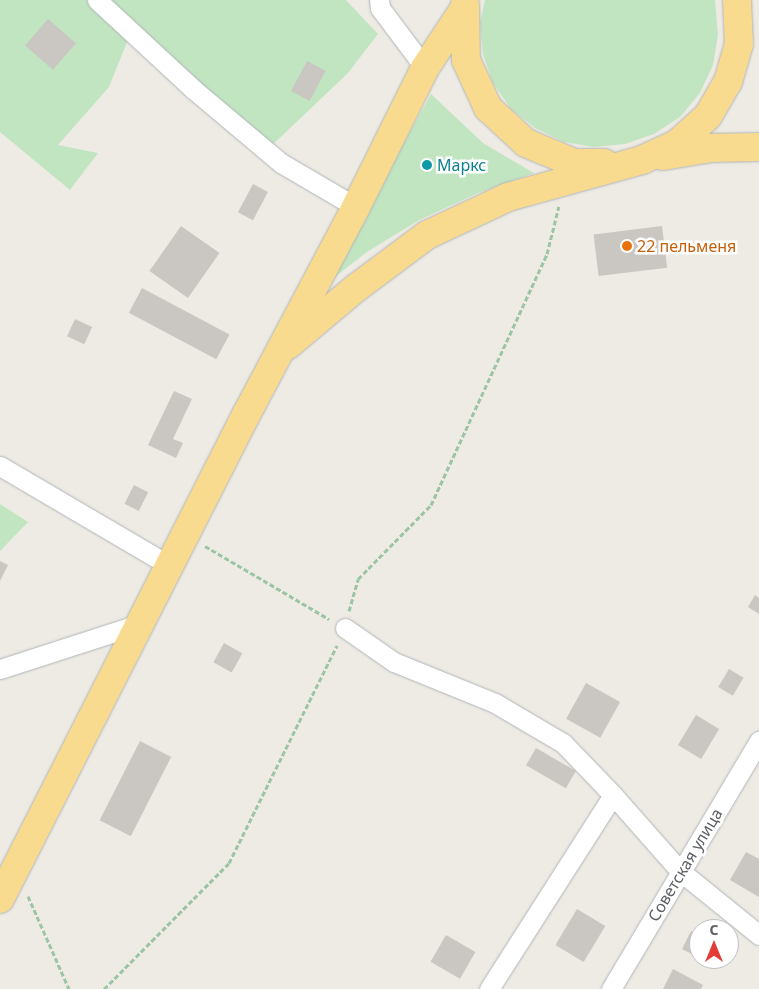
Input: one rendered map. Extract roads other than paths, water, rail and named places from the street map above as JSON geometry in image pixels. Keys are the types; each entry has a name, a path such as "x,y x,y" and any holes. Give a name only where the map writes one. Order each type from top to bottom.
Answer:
{"highway":[{"path":"465,4 466,60 488,108 526,144 574,163 634,162 678,143 708,116 728,82 739,44 738,2"},
{"path":"738,2 759,37"},
{"path":"0,899 185,534 356,208 424,68 465,4"},
{"path":"279,352 356,288 427,235 508,197 634,162 711,148 759,147"}],"street":[{"path":"97,0 193,89 281,163 356,208"},
{"path":"379,0 380,8 424,68"},
{"path":"0,466 170,565"},
{"path":"0,669 139,624"},
{"path":"345,628 394,662 495,703 563,743 613,795 680,871 759,935"},
{"name":"Советская улица","path":"611,989 759,741"},
{"path":"489,989 613,795"}],"place":[{"name":"Маркс","path":"427,165"},
{"name":"22 пельменя","path":"627,246"}]}
